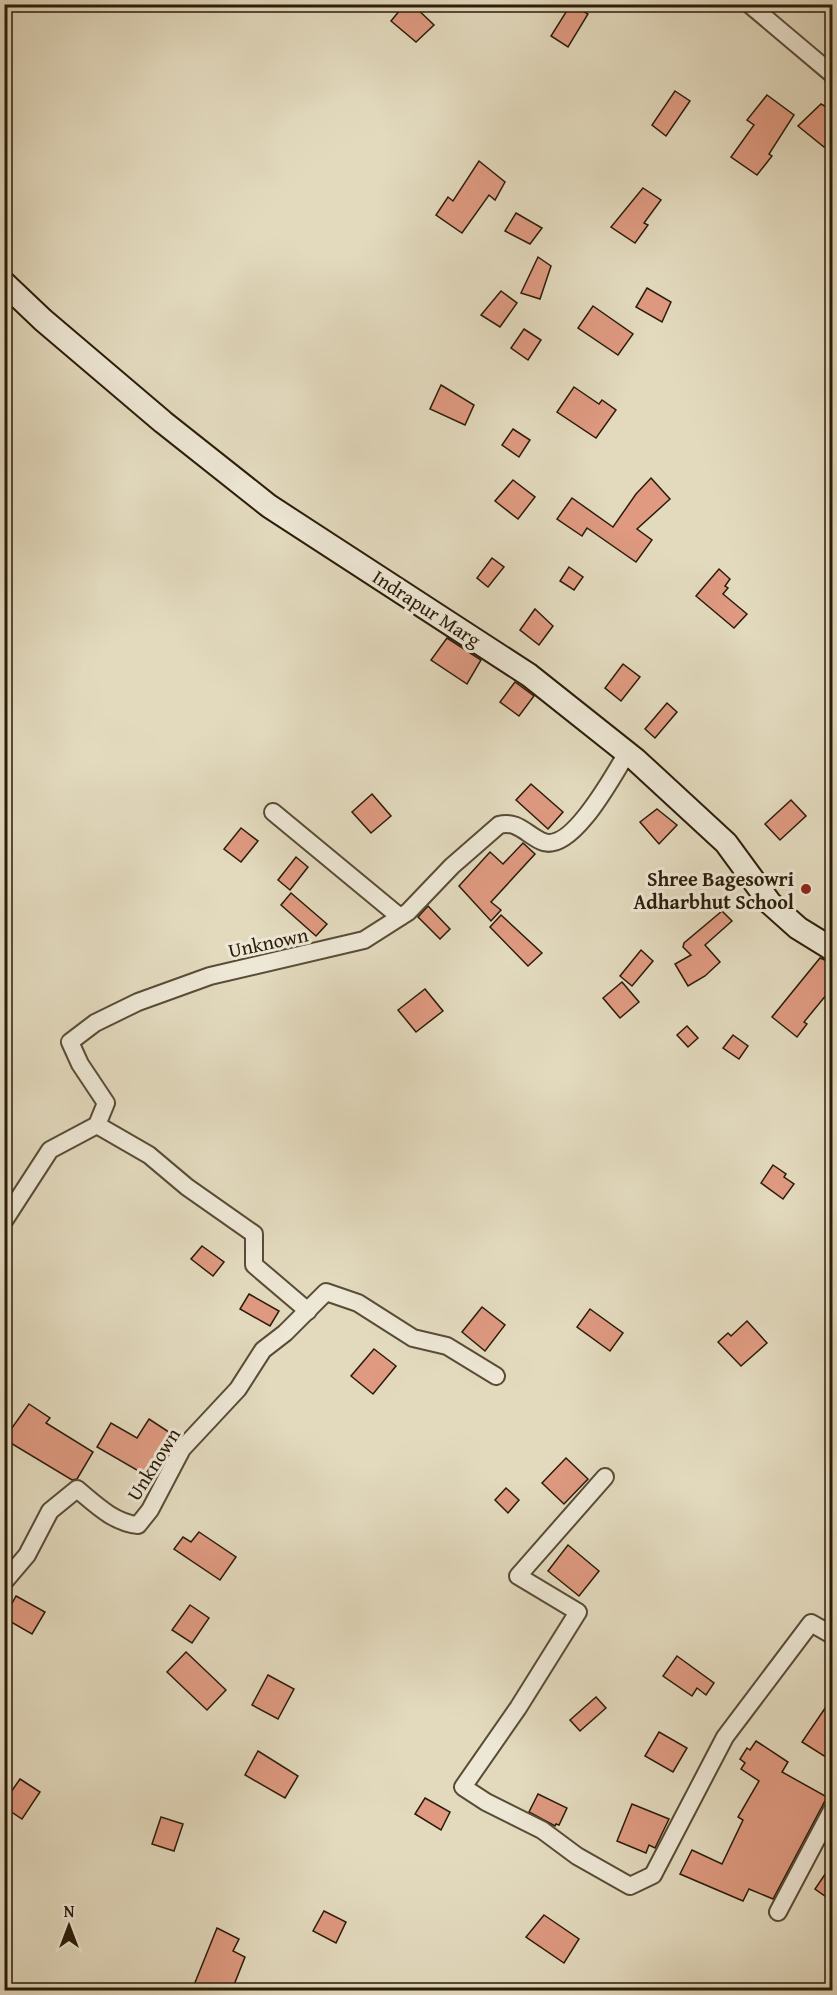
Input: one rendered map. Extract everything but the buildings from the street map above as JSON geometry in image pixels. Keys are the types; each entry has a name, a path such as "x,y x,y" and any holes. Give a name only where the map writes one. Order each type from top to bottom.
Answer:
{"street":[{"path":"749,4 832,74"},
{"name":"Indrapur Marg","path":"4,283 43,320 163,422 269,506 529,675 627,753 726,843 770,903 798,928 829,943"},
{"name":"Unknown","path":"97,1125 106,1103 80,1064 70,1042 95,1023 138,1002 210,976 364,940 400,917 499,825 507,823 520,827 540,841 549,844 562,840 579,825 627,753"},
{"path":"273,812 400,917"},
{"path":"4,1221 50,1150 97,1125 149,1155 187,1187 254,1234 254,1265 308,1311"},
{"name":"Unknown","path":"4,1582 27,1555 50,1511 77,1489 100,1509 126,1524 138,1525 150,1510 182,1449 238,1389 263,1350 326,1293 358,1303 413,1338 447,1346 496,1376"},
{"path":"604,1478 518,1576 578,1612 518,1708 463,1787 495,1807 549,1834 577,1856 630,1886 653,1875 725,1737 811,1623 832,1635"},
{"path":"778,1912 832,1810"}],"place":[{"name":"Shree Bagesowri Adharbhut School","path":"806,889"}]}
